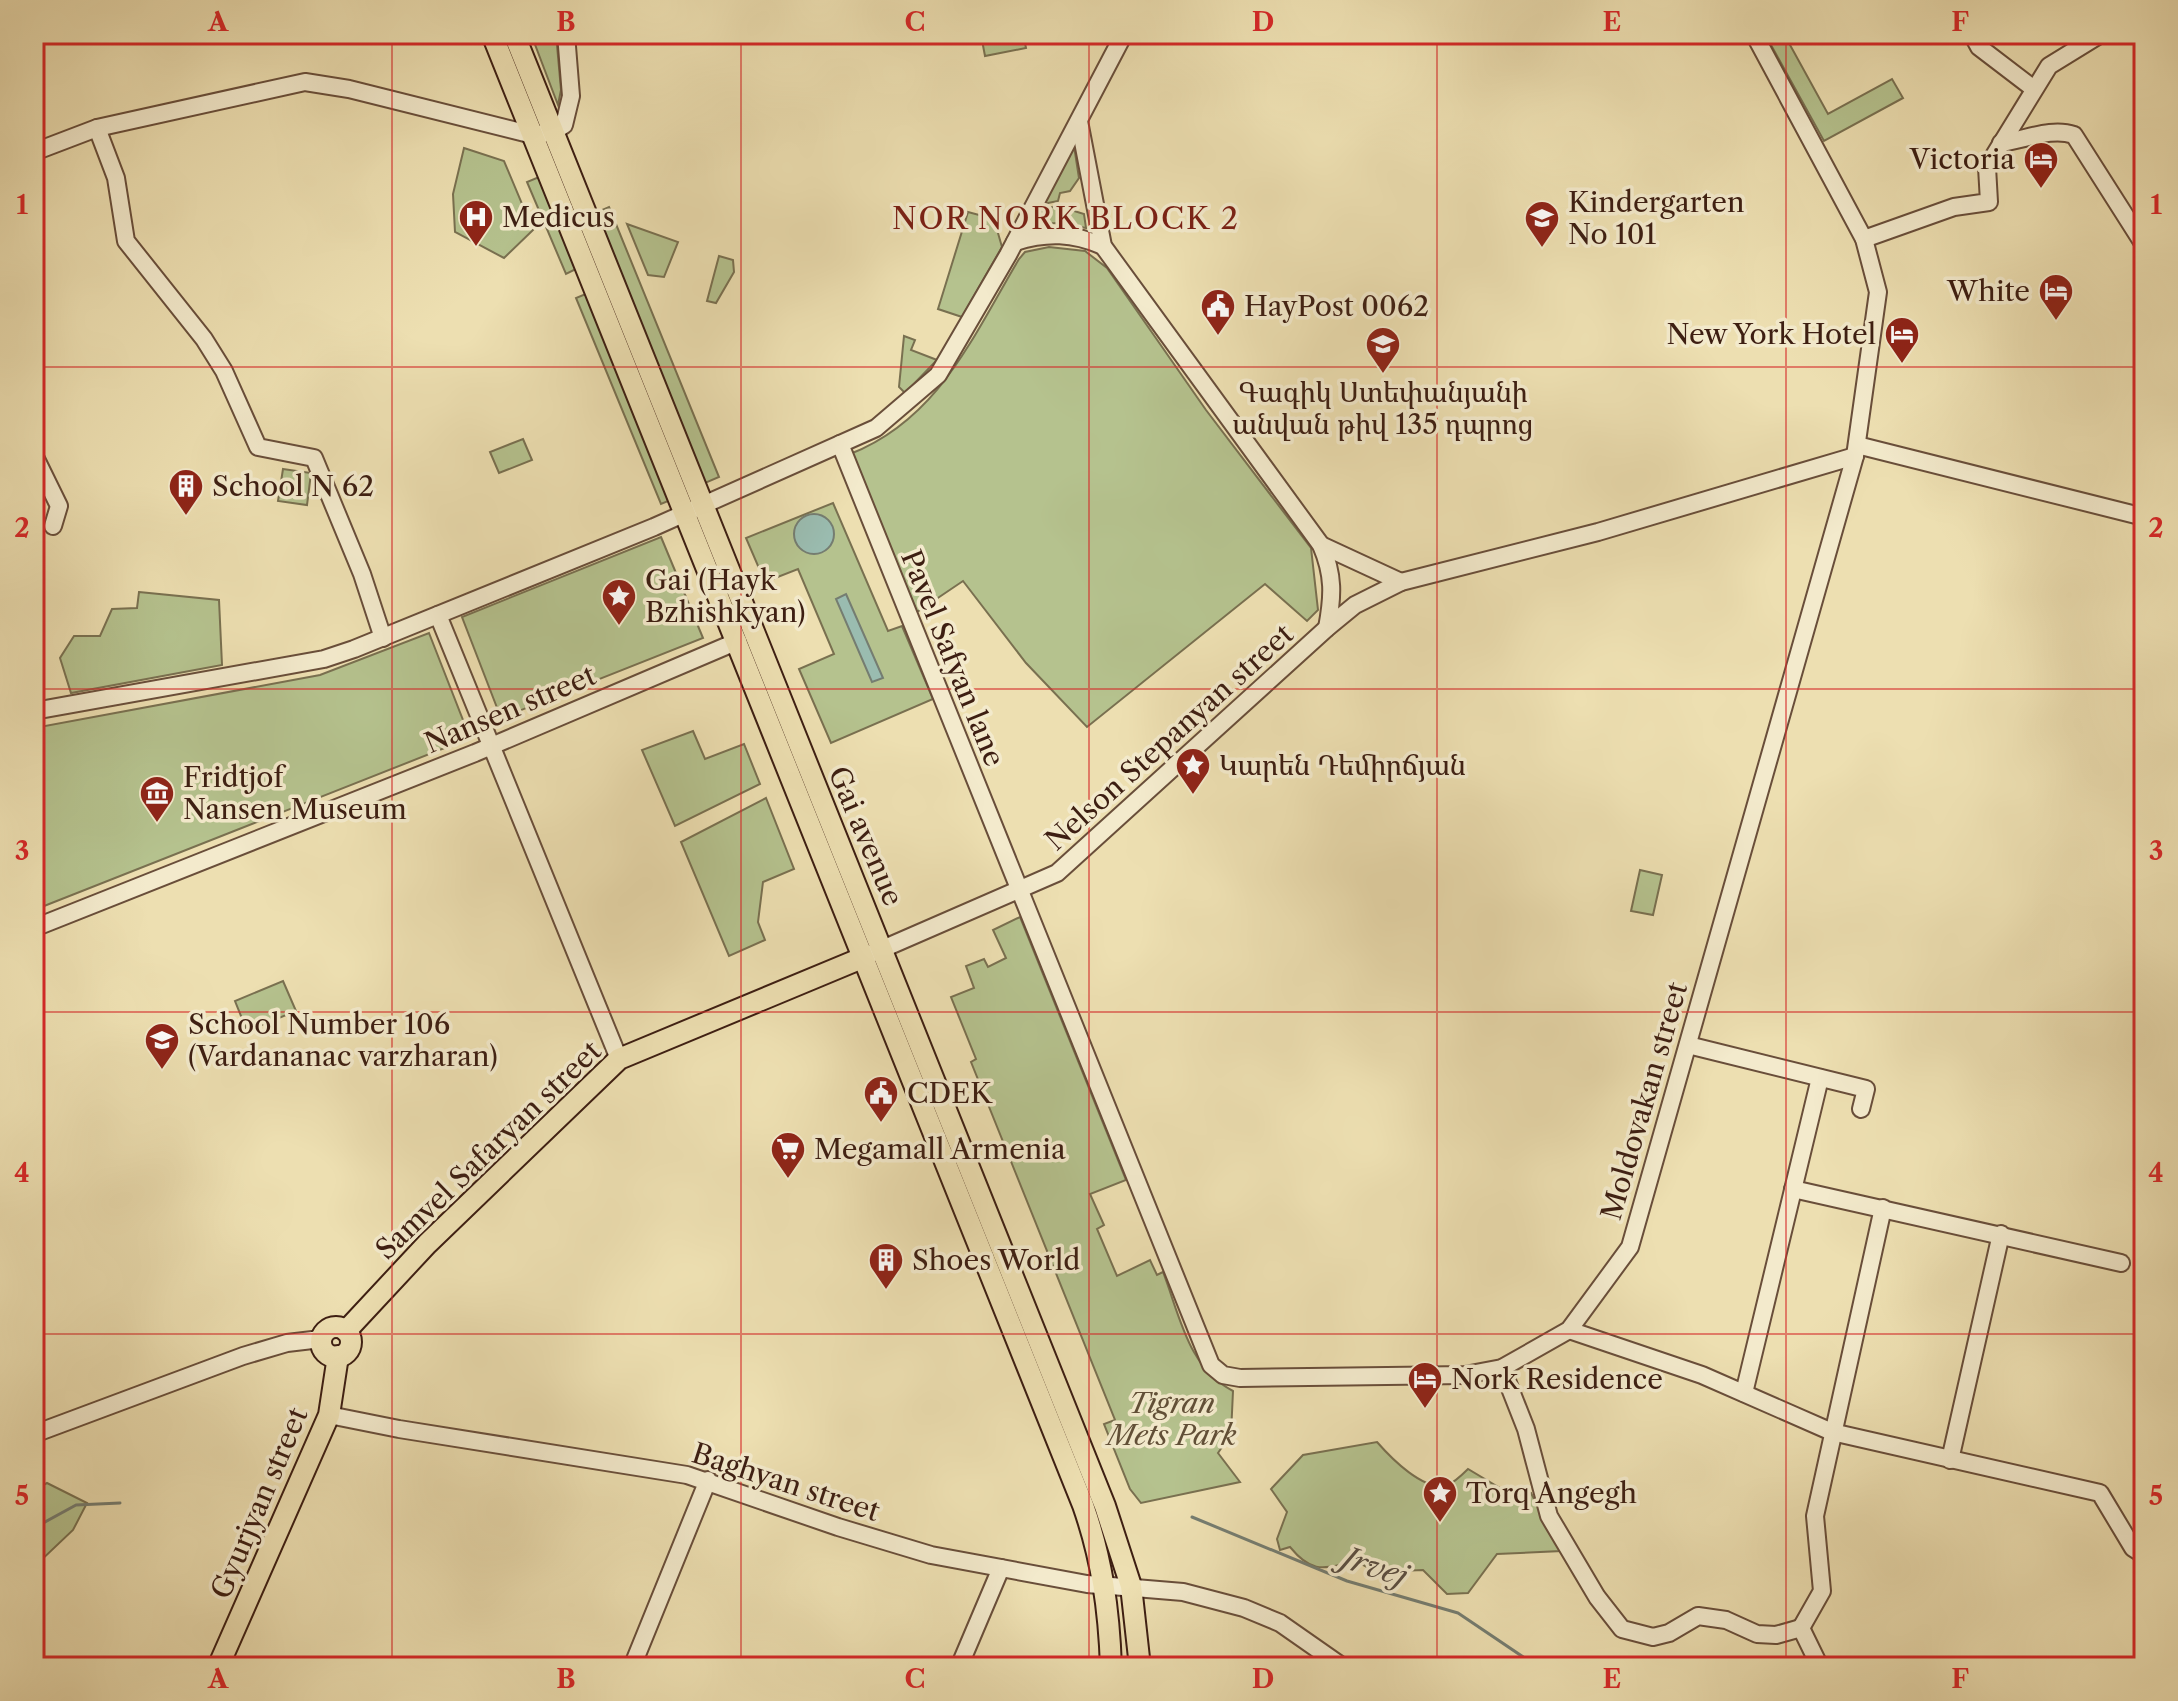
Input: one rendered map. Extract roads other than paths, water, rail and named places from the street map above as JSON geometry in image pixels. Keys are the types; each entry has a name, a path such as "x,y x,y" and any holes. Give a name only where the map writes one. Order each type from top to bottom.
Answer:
{"main road":[{"name":"Gai avenue","path":"492,34 543,134 695,509 882,949 1105,1506 1131,1586 1140,1667"},
{"name":"Gai avenue","path":"514,34 543,134"},
{"name":"Gai avenue","path":"695,509 738,641 862,958 1061,1446 1100,1555 1111,1667"},
{"name":"Samvel Safaryan street","path":"346,1331 427,1244 619,1059 862,958"},
{"path":"334,1327 346,1331 350,1340 349,1349 338,1356 325,1352 321,1339 334,1327"},
{"name":"Gyurjyan street","path":"218,1667 329,1415 338,1356"}],"street":[{"path":"34,152 97,128 305,82 349,89 543,134 564,125 571,96 566,34"},
{"path":"34,711 324,659 383,638 695,509 876,428 938,375 1015,242 1124,34"},
{"name":"Moldovakan street","path":"1017,892 1085,1048 1211,1365 1223,1375 1240,1378 1465,1375 1502,1368 1569,1330 1630,1247 1856,450 1878,292 1864,239 1754,34"},
{"path":"1972,34 1979,47 2034,89"},
{"path":"1864,239 1954,207 1989,202 1987,167 2049,66 2101,34"},
{"path":"1079,121 1103,246 1321,545 1332,572 1333,597 1327,628"},
{"path":"97,128 116,178 126,241 204,339 224,371 258,447 314,458 362,574 383,638"},
{"path":"2001,143 2031,139 2058,129 2074,135 2144,245"},
{"path":"1015,242 1053,234 1072,235 1103,246"},
{"name":"Pavel Safyan lane","path":"840,444 1017,892"},
{"path":"1856,450 2144,517"},
{"name":"Nelson Stepanyan street","path":"862,958 1057,873 1355,605 1401,582 1598,532 1856,450"},
{"path":"34,455 59,506 53,526"},
{"path":"1321,545 1401,582"},
{"path":"438,615 619,1059"},
{"name":"Nansen street","path":"34,928 491,745 738,641"},
{"path":"1688,1045 1866,1089 1861,1109"},
{"path":"1744,1393 1820,1078"},
{"path":"1793,1189 2121,1263"},
{"path":"1502,1368 1526,1429 1549,1516 1597,1597 1622,1629 1653,1637 1669,1633 1698,1616 1726,1620 1757,1634 1776,1635 1801,1628 1822,1591 1815,1516 1883,1208"},
{"path":"1950,1460 2001,1234"},
{"path":"1569,1330 1702,1375 1832,1432 2100,1493 2133,1548 2144,1555"},
{"path":"34,1434 243,1356 287,1343 321,1339"},
{"name":"Baghyan street","path":"329,1415 708,1480 851,1531 931,1555 1105,1585 1183,1592 1244,1608 1280,1623 1343,1667"},
{"path":"632,1667 708,1480"},
{"path":"959,1667 1001,1568"},
{"path":"1801,1628 1820,1667"}],"water":[{"path":"814,514 828,520 834,534 828,548 814,554 800,548 794,534 800,520"},
{"path":"846,594 883,678 872,682 836,599"}],"waterway":[{"name":"Jrvej","path":"34,1528 76,1505 120,1503"},
{"name":"Jrvej","path":"1192,1517 1347,1581 1458,1613 1538,1667"}],"place":[{"name":"Victoria","path":"2041,190"},
{"name":"Medicus","path":"476,248"},
{"name":"Kindergarten No 101","path":"1542,249"},
{"name":"White","path":"2056,322"},
{"name":"HayPost 0062","path":"1218,337"},
{"name":"New York Hotel","path":"1902,365"},
{"name":"Գագիկ Ստեփանյանի անվան թիվ 135 դպրոց","path":"1383,375"},
{"name":"School N 62","path":"186,517"},
{"name":"Gai (Hayk Bzhishkyan)","path":"619,627"},
{"name":"Կարեն Դեմիրճյան","path":"1193,796"},
{"name":"Fridtjof Nansen Museum","path":"157,824"},
{"name":"School Number 106 (Vardananac varzharan)","path":"162,1071"},
{"name":"CDEK","path":"881,1124"},
{"name":"Megamall Armenia","path":"788,1180"},
{"name":"Shoes World","path":"886,1291"},
{"name":"Nork Residence","path":"1425,1410"},
{"name":"Torq Angegh","path":"1440,1524"}],"district":[{"name":"NOR NORK BLOCK 2","path":"1066,218"}],"park label":[{"name":"Tigran Mets Park","path":"1172,1419"}]}
